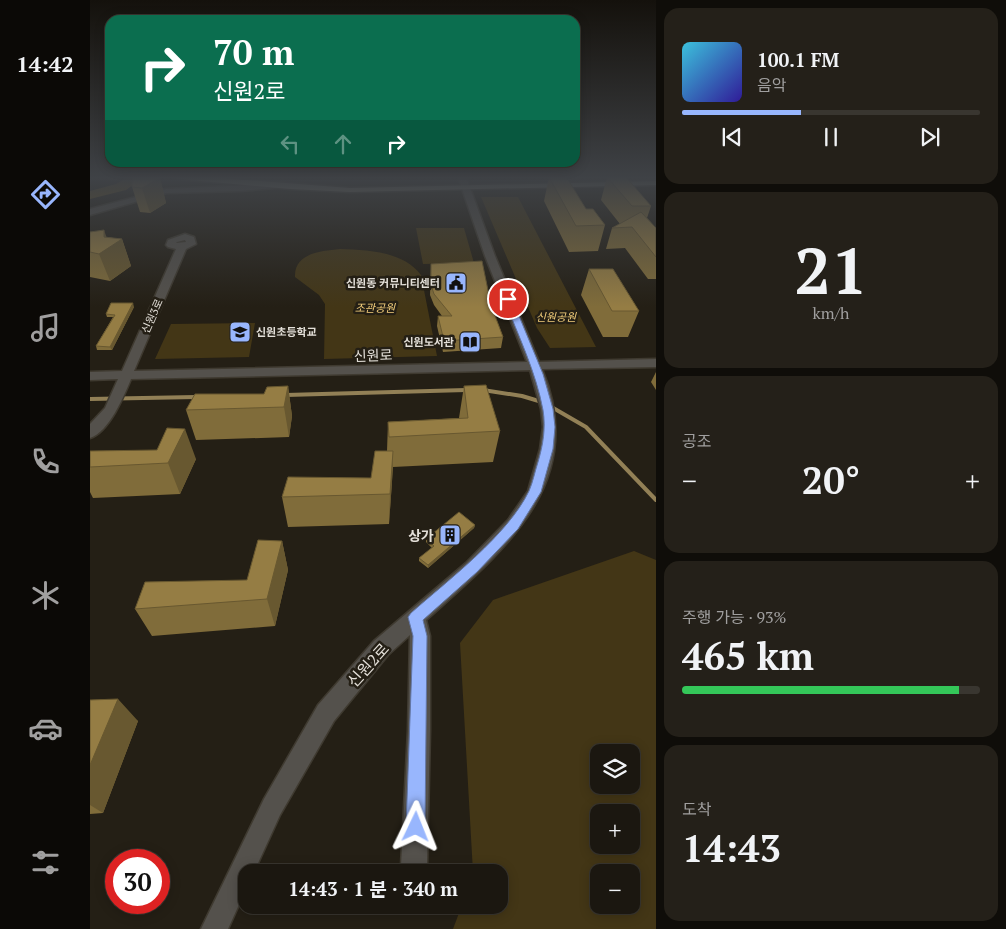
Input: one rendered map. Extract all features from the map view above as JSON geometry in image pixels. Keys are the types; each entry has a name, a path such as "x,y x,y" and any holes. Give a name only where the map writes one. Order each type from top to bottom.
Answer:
{"street":[{"path":"478,220 534,364"},
{"name":"신원3로","path":"90,434 111,410 182,247"},
{"name":"신원로","path":"90,376 124,381 534,364 656,363"},
{"name":"신원2로","path":"214,929 272,807 326,713 381,648 472,568 514,525 535,492 547,449 550,427 548,409 534,364"},
{"path":"414,864 420,636 416,617"}],"green space":[{"name":"신원공원","path":"491,220 530,220 596,347 550,348 537,328"},
{"path":"416,228 464,228 474,263 423,264"},
{"name":"조관공원","path":"340,249 373,251 395,256 405,261 421,275 437,356 324,359 325,304 319,295 295,277 296,269 304,258 310,255 317,252"},
{"path":"255,323 249,357 155,359 171,324"},
{"path":"634,551 656,560 656,929 453,929 459,914 508,914 508,864 473,864 460,643 493,600"}],"building":[{"path":"573,220 602,220 605,225 576,226"},
{"path":"626,220 649,220 656,228 656,257 632,227 612,228"},
{"path":"104,230 104,237 122,239 99,254 90,252 90,232"},
{"path":"482,261 491,305 503,337 444,341 438,316 452,316 434,294 431,285 431,264"},
{"path":"589,269 613,269 639,311 612,311"},
{"path":"111,303 133,303 110,347 96,346 115,315 106,314"},
{"path":"486,385 500,431 389,437 388,422 468,418 464,386"},
{"path":"288,386 284,407 186,410 195,394 264,394 267,387"},
{"path":"167,428 185,429 168,463 90,467 90,451 157,450"},
{"path":"375,451 393,451 390,494 282,497 288,477 371,478"},
{"name":"상가","path":"459,512 475,525 428,565 419,558 434,546 426,539"},
{"path":"258,540 282,541 267,599 135,609 145,582 247,580"},
{"path":"118,699 90,765 90,700"}],"waterway":[{"path":"286,395 466,390"},
{"path":"483,390 522,396 542,402"},
{"path":"90,399 196,397"},
{"path":"548,405 586,427 656,500"}],"place":[{"name":"신원동 커뮤니티센터","path":"456,283"},
{"name":"신원초등학교","path":"240,332"},
{"name":"신원도서관","path":"470,342"},
{"name":"상가","path":"450,535"}],"route":[{"path":"416,827 420,636 416,617 472,568 514,525 535,492 547,449 550,427 548,409 538,374 508,299"}]}
